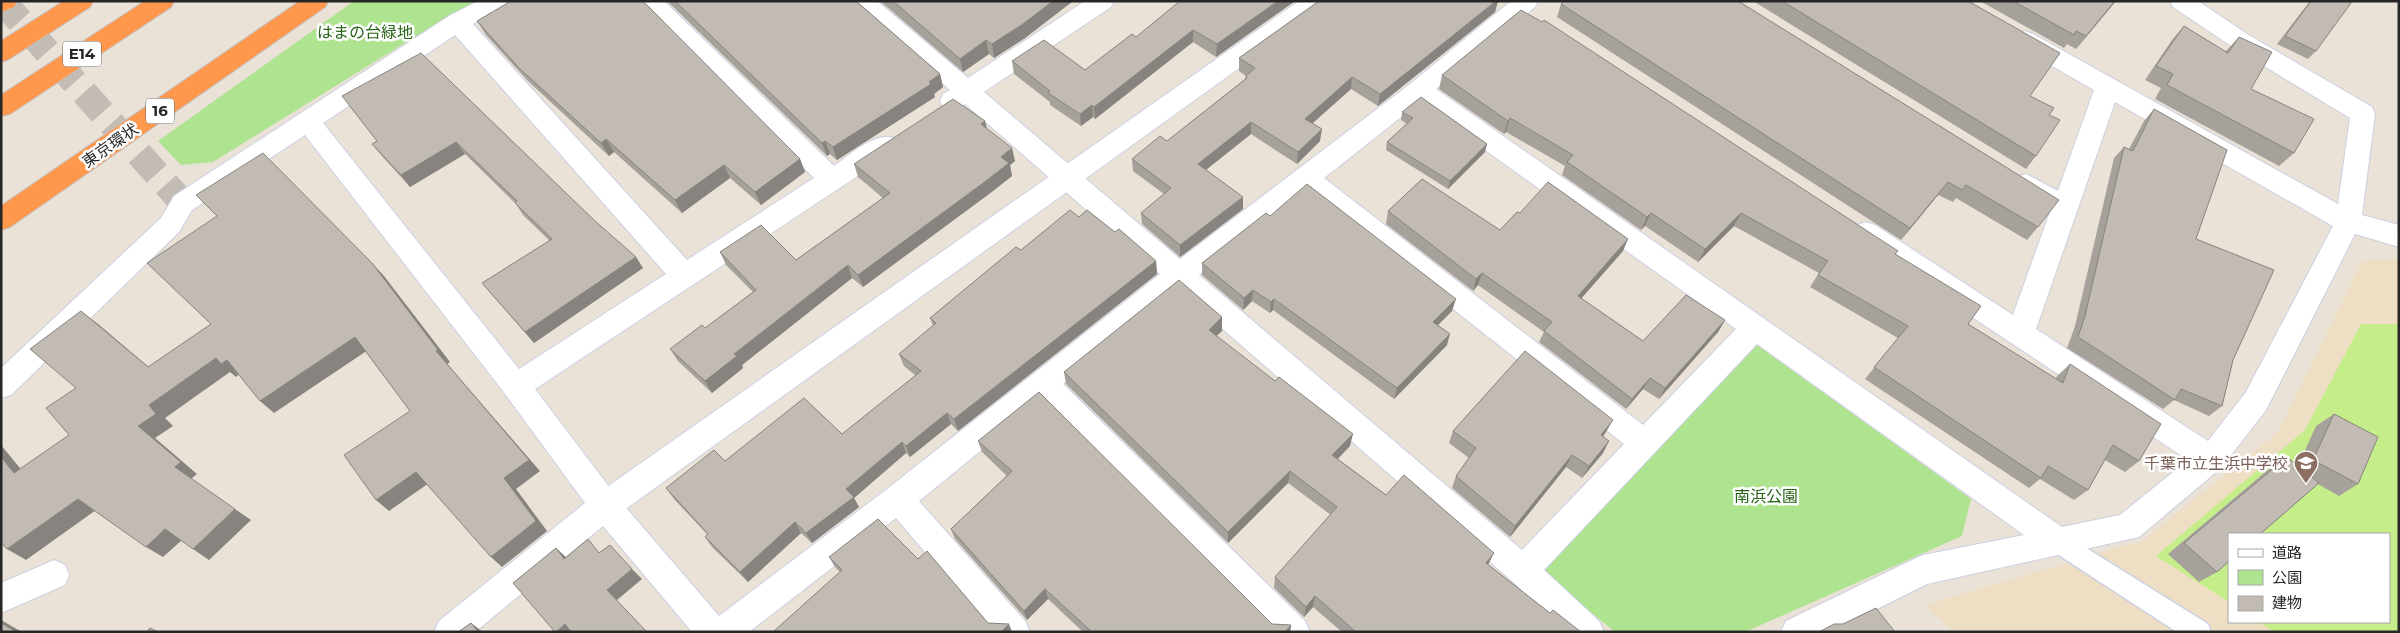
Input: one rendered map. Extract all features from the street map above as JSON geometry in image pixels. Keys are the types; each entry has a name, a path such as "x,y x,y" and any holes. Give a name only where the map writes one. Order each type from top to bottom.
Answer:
{"highway":[{"path":"1,4 6,1"},
{"name":"E14","path":"1,53 82,1"},
{"name":"E14","path":"1,107 163,1"},
{"name":"東京環状","path":"1,220 317,1"}],"street":[{"path":"1,386 170,225 183,203 457,22 499,1"},
{"path":"649,1 832,179"},
{"path":"862,1 1523,571 1588,632"},
{"path":"450,632 605,506 1316,1"},
{"path":"1797,632 1923,570 2128,527 2211,459 2256,401 2348,222 2363,114 2239,40 2181,1"},
{"path":"723,632 898,499 1179,275 1419,90 1519,3 1545,23"},
{"path":"935,112 1089,5"},
{"path":"457,22 685,276"},
{"path":"2007,30 2348,222 2399,236"},
{"path":"2020,334 2108,86"},
{"path":"1419,90 2059,542"},
{"path":"308,121 516,386 605,506 713,632"},
{"path":"516,386 903,133"},
{"path":"2006,172 2064,208"},
{"path":"1306,178 1646,443"},
{"path":"1845,220 2211,459"},
{"path":"1523,571 1754,328"},
{"path":"1044,384 1294,632"},
{"path":"898,499 1014,632"},
{"path":"1,598 54,575"}],"lane":[{"path":"2059,542 2199,632"}],"shaded area":[{"name":"千葉市立生浜中学校","path":"2399,259 2399,632 1954,632 1925,605 2144,540 2277,433 2362,261"}],"green space":[{"name":"はまの台緑地","path":"354,1 479,1 455,12 213,162 181,165 158,141"},
{"path":"2361,324 2399,324 2399,632 2275,632 2261,623 2390,623 2390,533 2228,533 2228,601 2156,556 2305,430"},
{"name":"南浜公園","path":"1753,342 1971,499 1962,536 1745,632 1615,632 1535,567"}],"building":[{"path":"511,1 643,1 800,159 755,192 724,165 675,200 606,139 601,143 519,68 477,21"},
{"path":"675,1 856,1 940,74 929,82 931,84 833,147 825,141 822,143"},
{"path":"893,1 1053,1 1023,24 992,44 986,40 960,59"},
{"path":"1180,1 1278,1 1217,44 1193,30 1094,107 1092,105 1080,114 1048,93 1050,91 1012,61 1044,40 1085,70 1132,34 1136,37"},
{"path":"1319,1 1496,1 1380,94 1352,77 1305,119 1322,129 1298,152 1251,122 1198,164 1243,197 1180,245 1141,213 1171,188 1132,159 1160,136 1167,141 1247,78 1246,76 1255,68 1239,58"},
{"path":"1564,1 1738,1 2059,200 2038,227 1966,185 1962,190 1948,182 1910,228 1561,4"},
{"path":"1782,1 1968,1 2060,53 2030,96 2054,108 2049,115 2060,120 2036,156"},
{"path":"2013,1 2115,1 2086,36 2076,31 2074,35"},
{"path":"2311,1 2348,1 2351,3 2316,51 2285,36"},
{"path":"1521,10 1542,22 1544,20 1898,251 1895,254 1981,306 1968,324 2063,383 2070,364 2161,424 2139,461 2113,445 2088,490 2048,466 2041,478 1874,367 1908,326 1818,275 1828,261 1741,213 1705,249 1651,213 1647,217 1567,162 1573,155 1510,118 1508,121 1442,75"},
{"path":"2184,26 2228,53 2239,37 2272,52 2251,89 2314,119 2294,153 2167,85 2173,74 2156,66"},
{"path":"421,53 595,221 636,257 525,332 482,283 552,239 515,203 517,201 456,142 401,175 372,144 377,141 342,96"},
{"path":"1421,97 1487,144 1450,181 1387,142 1413,118 1402,112"},
{"path":"953,99 985,121 981,124 1012,148 1001,157 1009,163 858,275 848,265 734,354 737,356 705,381 670,349 702,325 705,328 756,290 720,252 761,225 796,260 890,193 854,164"},
{"path":"2154,109 2227,150 2196,239 2274,270 2233,360 2222,406 2181,389 2175,400 2078,337 2085,316 2124,147 2133,151"},
{"path":"263,153 372,263 438,350 436,351 529,460 504,478 536,521 491,557 416,472 376,500 344,455 410,411 355,337 260,401 227,360 221,364 216,358 149,405 156,414 138,426 181,462 175,467 235,509 193,549 165,529 146,547 78,499 7,549 1,542 1,457 14,473 69,435 46,408 76,388 30,349 81,311 148,367 211,324 147,263 217,216 196,195"},
{"path":"1422,179 1500,230 1517,212 1520,213 1548,182 1628,239 1578,296 1643,341 1686,295 1725,320 1665,388 1650,378 1632,399 1544,331 1552,322 1482,273 1476,279 1388,211"},
{"path":"1307,184 1456,299 1433,322 1450,334 1397,388 1274,299 1271,302 1253,290 1244,298 1202,263 1266,213 1270,216"},
{"path":"1070,210 1079,217 1087,210 1115,232 1119,229 1156,261 954,419 947,413 906,446 902,442 846,489 854,497 806,533 795,522 740,572 705,537 708,534 666,488 714,450 725,461 804,398 842,434 921,371 899,354 936,323 930,318 1016,247 1021,250"},
{"path":"1179,280 1222,317 1209,330 1275,381 1279,377 1353,434 1332,455 1386,495 1404,475 1494,553 1486,563 1550,613 1553,610 1581,632 1356,632 1315,596 1306,607 1275,577 1337,507 1290,471 1228,532 1064,372"},
{"path":"1525,351 1613,420 1601,435 1609,441 1589,466 1572,455 1515,526 1456,476 1476,448 1453,431"},
{"path":"1039,392 1272,624 1291,625 1285,632 1092,632 1045,589 1024,611 951,529 1012,471 978,441"},
{"path":"2334,414 2378,437 2358,484 2313,460"},
{"path":"2287,457 2319,483 2261,533 2228,533 2228,562 2217,572 2184,543"},
{"path":"878,519 918,559 927,551 988,623 1009,624 1001,632 773,632 842,570 829,557"},
{"path":"588,539 599,553 610,545 632,569 607,590 647,632 571,632 565,624 555,632 513,583 556,548 564,559"},
{"path":"1876,608 1895,632 1819,632 1834,624 1843,624"},
{"path":"1,623 16,632 1,632"},
{"path":"471,623 478,632 458,632"},
{"path":"150,628 158,632 147,632"}],"tunnel":[{"path":"2,1 183,203"}],"place":[{"name":"千葉市立生浜中学校","path":"2306,484"}]}
